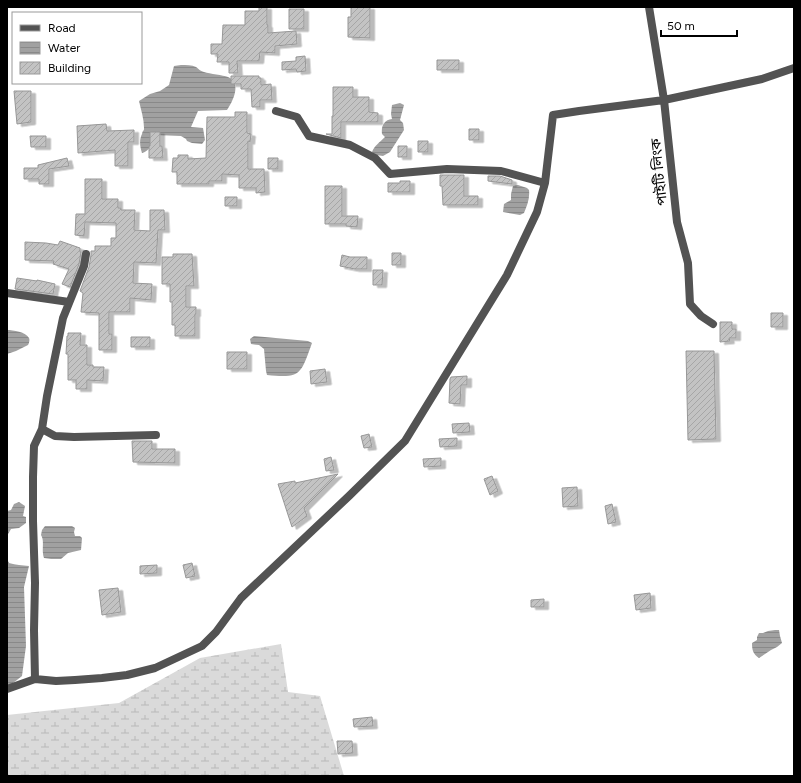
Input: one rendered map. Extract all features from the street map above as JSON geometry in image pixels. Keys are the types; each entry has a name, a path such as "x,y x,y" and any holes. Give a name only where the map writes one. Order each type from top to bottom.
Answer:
{"street":[{"name":"পাইটি লিংক","path":"649,7 664,100 677,222 688,263 690,304 701,316 713,324"},
{"path":"7,689 35,679 56,681 127,675 155,668 202,646 216,632 241,598 350,496 405,441 507,275 537,212 544,183 553,115 579,110 664,100 762,79 794,68"},
{"path":"276,111 297,117 309,136 350,145 375,158 390,174 447,169 501,171 544,183"},
{"path":"35,679 35,583 33,521 34,446 42,429 47,396 63,318 84,266 86,254"},
{"path":"7,293 69,302"},
{"path":"42,429 55,436 156,435"}],"green space":[{"path":"281,644 288,692 320,696 344,776 7,776 7,715 119,703 200,658"}],"water":[{"path":"174,66 194,66 203,72 228,77 235,83 235,92 232,102 227,110 198,111 191,127 203,128 205,140 202,144 192,143 181,136 156,135 149,149 142,153 140,141 144,130 144,125 139,101 169,85"},
{"path":"400,103 404,105 400,120 403,123 404,130 390,152 383,156 376,155 372,152 385,137 382,134 382,128 385,122 392,119 392,105"},
{"path":"518,185 529,190 529,199 524,213 520,215 503,212 504,204 511,200 513,186"},
{"path":"7,330 25,334 29,339 28,345 7,354"},
{"path":"254,336 308,341 312,343 302,367 294,375 267,375 264,349 259,345 251,344 250,339"},
{"path":"19,502 25,506 23,516 26,517 26,523 19,528 11,529 7,536 7,511 11,510 14,504"},
{"path":"45,526 72,526 75,528 75,536 80,536 82,538 81,550 68,553 61,559 44,558 43,540 41,535"},
{"path":"7,559 9,563 29,566 24,587 26,646 22,676 8,687 7,687"},
{"path":"779,630 782,643 759,658 753,652 752,643 757,640 759,633"}],"building":[{"path":"259,7 267,7 268,33 296,31 297,44 275,46 275,53 260,52 259,61 237,61 238,73 229,73 229,62 217,62 218,54 211,54 211,44 222,44 223,25 245,25 245,11 259,11"},
{"path":"351,7 370,7 370,38 348,37 348,17 351,17"},
{"path":"289,9 304,9 304,29 289,29"},
{"path":"305,56 306,71 297,72 296,69 282,70 282,62 296,61 296,57"},
{"path":"437,60 459,60 459,70 437,70"},
{"path":"231,76 259,76 259,78 261,78 261,85 271,84 272,100 260,100 260,107 252,107 251,89 241,89 241,84 231,84"},
{"path":"333,87 353,87 353,97 369,97 369,112 378,113 378,122 341,122 341,138 326,134 332,134"},
{"path":"14,91 31,91 31,122 17,124"},
{"path":"235,112 247,112 247,133 251,134 250,142 248,141 248,169 264,169 265,192 256,193 256,188 239,188 239,175 222,174 222,181 209,181 209,184 177,184 177,172 172,172 173,158 178,158 178,155 188,155 188,159 206,158 207,117 235,117"},
{"path":"106,124 107,131 134,130 134,142 128,142 128,166 115,166 115,150 78,153 77,126"},
{"path":"469,129 479,129 479,140 469,140"},
{"path":"150,132 160,132 160,146 162,146 163,158 149,158"},
{"path":"30,136 46,136 46,147 31,147"},
{"path":"418,141 428,141 428,152 418,152"},
{"path":"398,146 407,146 407,157 398,157"},
{"path":"67,158 69,166 49,169 49,184 39,184 39,179 24,179 24,168 38,168 38,165"},
{"path":"268,158 278,158 278,169 268,169"},
{"path":"440,175 464,175 464,196 478,196 478,205 443,205"},
{"path":"488,176 500,176 512,180 512,184 488,181"},
{"path":"85,179 102,179 102,199 118,199 118,208 121,208 121,210 135,210 134,230 150,231 150,210 164,210 165,230 158,230 156,263 134,262 133,283 152,284 151,300 130,298 130,312 109,312 109,334 112,334 112,350 99,350 99,313 81,312 83,293 80,291 89,267 91,251 95,251 95,246 111,246 111,238 116,238 116,223 85,222 84,236 75,235 76,214 85,214"},
{"path":"400,181 410,181 410,192 388,192 388,183 400,183"},
{"path":"325,186 342,186 342,216 358,216 357,227 346,226 346,224 325,224"},
{"path":"225,197 237,197 237,206 225,206"},
{"path":"60,241 80,248 81,252 79,264 70,287 62,284 69,269 53,264 54,261 25,260 25,242 58,245"},
{"path":"392,253 401,253 401,265 392,265"},
{"path":"173,254 192,254 194,286 186,286 186,307 196,307 195,336 175,336 175,325 172,325 170,284 162,284 162,257 173,257"},
{"path":"342,255 350,257 367,257 367,269 355,269 340,266"},
{"path":"373,270 383,270 382,285 373,285"},
{"path":"17,278 55,284 53,294 15,289"},
{"path":"771,313 783,313 783,327 771,327"},
{"path":"720,322 732,322 732,329 736,329 736,338 729,338 730,341 720,342"},
{"path":"68,333 81,333 80,345 87,345 87,365 93,365 93,367 104,367 103,381 87,380 87,389 76,389 76,380 68,380 68,354 66,354"},
{"path":"131,337 150,337 150,347 131,347"},
{"path":"686,351 714,351 716,439 688,440"},
{"path":"227,352 247,352 247,369 227,369"},
{"path":"325,369 327,382 311,384 310,371"},
{"path":"467,376 467,385 461,385 460,404 449,403 451,377"},
{"path":"469,423 470,432 453,433 452,424"},
{"path":"369,434 372,447 364,448 361,436"},
{"path":"457,438 457,446 440,447 439,439"},
{"path":"132,441 152,441 152,449 175,449 175,463 133,462"},
{"path":"331,457 334,470 326,471 324,459"},
{"path":"441,458 441,466 424,467 423,459"},
{"path":"338,474 304,508 307,516 292,527 278,484 295,481 295,483"},
{"path":"492,476 498,491 490,495 484,479"},
{"path":"577,487 578,506 563,507 562,488"},
{"path":"612,504 616,522 608,524 605,506"},
{"path":"192,563 195,576 186,578 183,565"},
{"path":"157,565 157,573 140,574 140,566"},
{"path":"118,588 121,612 102,615 99,590"},
{"path":"650,593 651,608 636,610 634,595"},
{"path":"544,599 544,607 531,607 531,600"},
{"path":"372,717 373,726 354,727 353,719"},
{"path":"337,741 352,741 353,753 338,754"}]}
